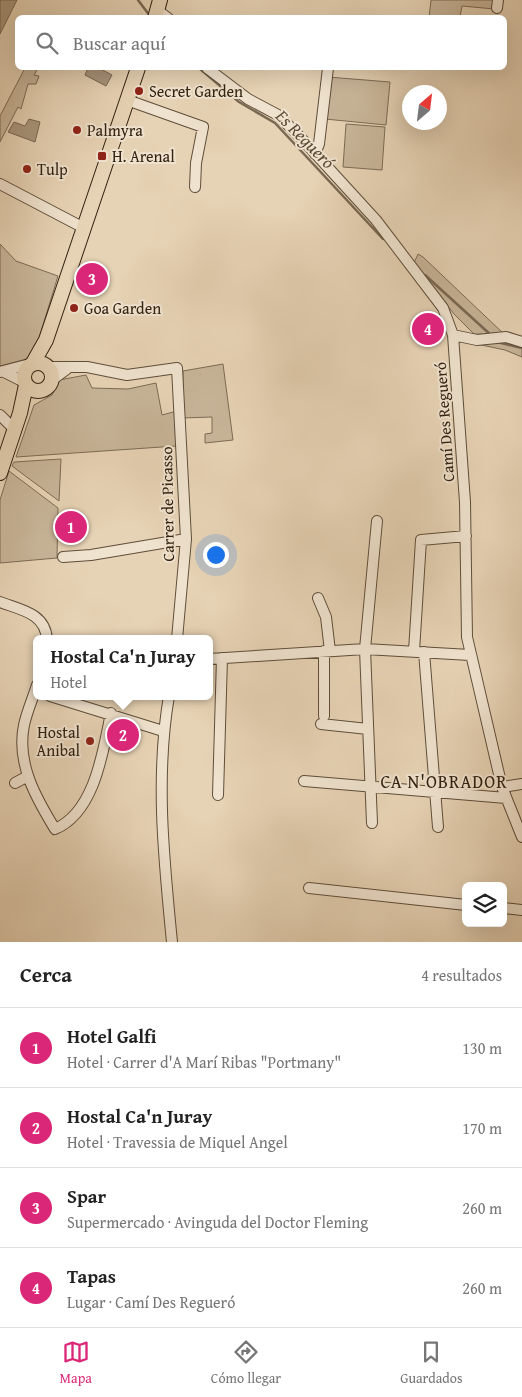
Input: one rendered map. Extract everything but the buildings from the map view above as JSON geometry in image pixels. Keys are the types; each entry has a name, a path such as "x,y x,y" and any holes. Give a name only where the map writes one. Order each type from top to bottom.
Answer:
{"main road":[{"path":"1,466 29,386 24,372 32,364 46,340 137,70"},
{"path":"29,386 44,390 49,371 46,340"},
{"path":"32,364 41,362 49,371"}],"street":[{"name":"Camí Des Regueró","path":"210,70 248,99 278,115 376,220 443,308 453,336 466,536 466,637 487,718 502,787 522,837"},
{"path":"315,154 319,144 328,70"},
{"path":"127,100 203,127 196,163 195,187"},
{"path":"0,184 84,228"},
{"path":"453,336 484,340 500,337 522,342"},
{"path":"2,372 32,364"},
{"name":"Carrer de Picasso","path":"49,371 87,367 127,375 177,368 186,539 177,635"},
{"path":"2,372 29,386"},
{"path":"0,415 4,416 15,430"},
{"path":"372,823 365,649 377,521"},
{"path":"438,827 436,791 419,652 421,540 466,536"},
{"path":"63,557 91,555 186,539"},
{"path":"318,598 326,617 327,651 322,720 368,729"},
{"path":"0,602 36,614 46,628 47,635"},
{"path":"213,659 365,649 470,654"},
{"path":"218,795 222,658"},
{"path":"33,699 24,725 22,740 28,776 36,797 55,829 67,824 75,815 94,783 99,770 111,714"},
{"path":"64,700 163,731"},
{"path":"168,700 163,731 163,846 172,942"},
{"path":"15,783 28,776"},
{"path":"304,781 506,798"},
{"path":"502,787 522,784"},
{"path":"309,888 462,904"},
{"path":"507,908 522,910"}],"shaded area":[{"path":"0,0 17,0 0,34"},
{"path":"431,0 496,0 494,9 462,6 460,15 429,15"},
{"path":"24,70 37,70 34,75 39,76 36,84 28,84 21,109 18,107 0,142 0,116"},
{"path":"87,70 103,70 112,75 106,86 85,75"},
{"path":"328,77 390,82 386,125 325,119"},
{"path":"29,119 40,122 35,142 8,132 14,122 25,126"},
{"path":"346,124 385,127 382,170 343,167"},
{"path":"0,244 16,261 58,276 35,351 27,359 0,366"},
{"path":"418,254 505,335 474,334 454,314 414,263"},
{"path":"458,340 498,340 522,344 522,357 505,350"},
{"path":"223,364 233,440 205,443 205,434 212,433 212,417 182,418 183,371"},
{"path":"86,375 92,388 128,389 156,383 162,415 177,411 176,446 16,457 34,405 52,395 59,380"},
{"path":"61,459 59,501 12,466 14,462"},
{"path":"9,471 58,508 57,558 0,563 0,500"}],"waterway":[{"name":"Es Regueró","path":"138,0 149,15"},
{"name":"Es Regueró","path":"201,70 239,102 275,123 383,239"},
{"name":"Es Regueró","path":"425,275 492,336"},
{"name":"Es Regueró","path":"497,342 522,348"}],"place":[{"name":"Secret Garden","path":"139,91"},
{"name":"Palmyra","path":"77,130"},
{"name":"H. Arenal","path":"102,156"},
{"name":"Tulp","path":"27,169"},
{"name":"Spar","path":"92,279"},
{"name":"Goa Garden","path":"74,308"},
{"name":"Tapas","path":"428,329"},
{"name":"Hotel Galfi","path":"71,527"},
{"name":"Hostal Ca'n Juray","path":"123,735"},
{"name":"Hostal Anibal","path":"90,741"}],"district":[{"name":"CA N'OBRADOR","path":"444,782"}]}
